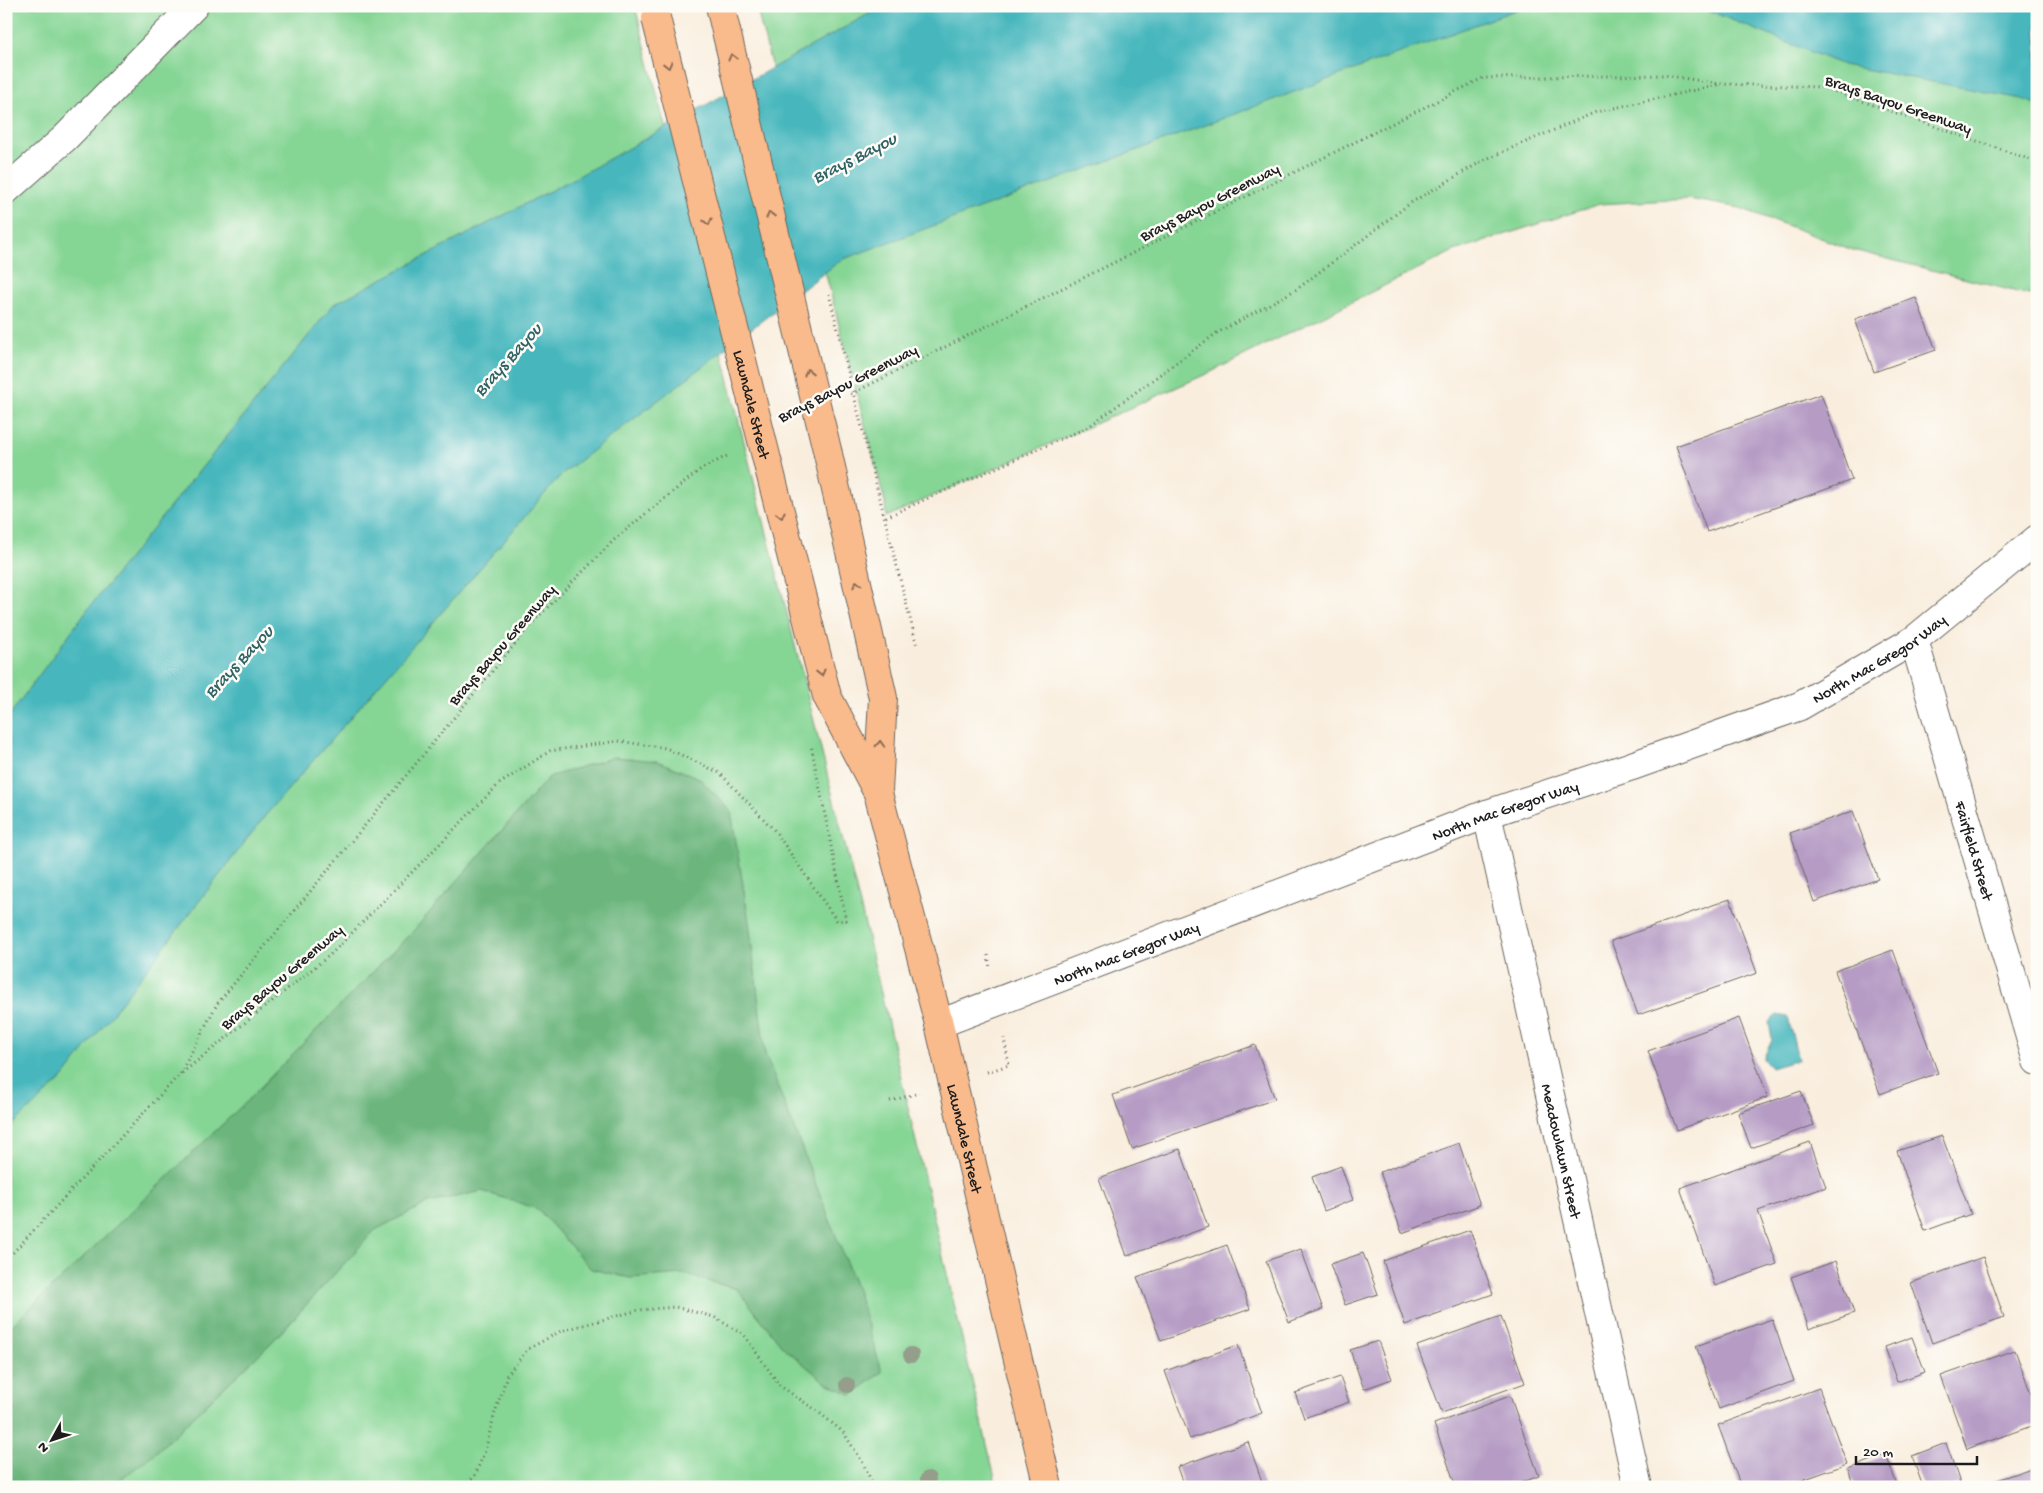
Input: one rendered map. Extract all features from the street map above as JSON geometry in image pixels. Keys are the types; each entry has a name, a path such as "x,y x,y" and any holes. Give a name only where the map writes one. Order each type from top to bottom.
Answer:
{"main road":[{"name":"Lawndale Street","path":"720,6 828,454 883,698 878,793"},
{"name":"Lawndale Street","path":"658,12 827,696 878,793 939,1024 1048,1487"}],"street":[{"path":"6,190 65,138 194,6"},
{"name":"North Mac Gregor Way","path":"939,1024 1487,814 1632,766 1800,706 1914,640 2037,539"},
{"name":"Fairfield Street","path":"1914,640 2037,1061"},
{"name":"Meadowlawn Street","path":"1487,814 1638,1487"}],"path":[{"name":"Brays Bayou Greenway","path":"843,398 1483,78 1664,75 1720,84 1822,87 2037,162"},
{"name":"Brays Bayou Greenway","path":"886,517 1088,427 1218,333 1297,290 1412,202 1484,160 1596,112 1720,84"},
{"path":"866,444 886,517 917,646"},
{"name":"Brays Bayou Greenway","path":"180,1074 217,1004 534,621 616,538 701,469 736,451"},
{"name":"Brays Bayou Greenway","path":"6,1260 180,1074 330,955 499,784 550,751 618,741 666,748 720,773 775,831 837,922 846,920 838,878"},
{"path":"465,1487 475,1475 485,1451 507,1375 528,1349 561,1331 639,1310 674,1307 714,1318 744,1335 780,1386 816,1410 843,1432 862,1461 874,1487"}],"green space":[{"path":"6,6 635,6 867,933 997,1487 6,1487"},
{"path":"756,6 2037,6 2037,297 1853,250 1740,208 1689,199 1600,204 1454,251 1211,372 886,517 885,502"},
{"path":"614,757 657,761 699,778 731,811 749,922 765,1054 857,1290 882,1372 852,1395 825,1382 782,1346 737,1289 683,1274 630,1278 591,1269 538,1209 482,1191 428,1203 375,1230 273,1341 152,1456 110,1487 6,1487 6,1331 249,1099 414,930 549,777"}],"water":[{"name":"Brays Bayou","path":"883,6 1526,6 841,260 562,474 265,816 62,1079 6,1131 6,720 87,610 334,304 584,173"},
{"path":"1697,6 2037,6 2037,104 2022,99 1843,65"},
{"path":"1777,1015 1788,1017 1798,1060 1771,1068 1763,1059 1772,1040 1769,1022"}],"building":[{"path":"1916,298 1936,350 1874,372 1855,319"},
{"path":"1821,394 1852,480 1707,532 1676,446"},
{"path":"1853,811 1878,879 1814,902 1790,833"},
{"path":"1730,899 1757,973 1638,1015 1611,941"},
{"path":"1893,950 1938,1073 1880,1094 1835,971"},
{"path":"1739,1018 1768,1097 1677,1130 1648,1051"},
{"path":"1255,1045 1275,1099 1132,1149 1113,1095"},
{"path":"1801,1091 1814,1125 1751,1148 1738,1113"},
{"path":"1942,1136 1971,1214 1925,1231 1897,1151"},
{"path":"1810,1142 1826,1187 1758,1211 1777,1264 1715,1286 1680,1188"},
{"path":"1459,1143 1480,1205 1402,1233 1380,1172"},
{"path":"1180,1149 1208,1227 1127,1256 1099,1178"},
{"path":"1341,1166 1353,1200 1324,1211 1312,1177"},
{"path":"1470,1230 1493,1294 1405,1325 1383,1261"},
{"path":"1227,1245 1250,1309 1161,1341 1137,1277"},
{"path":"1301,1249 1323,1309 1289,1322 1266,1261"},
{"path":"1363,1253 1378,1294 1345,1305 1330,1264"},
{"path":"1983,1257 2004,1317 1932,1343 1911,1283"},
{"path":"1836,1261 1854,1313 1809,1329 1791,1277"},
{"path":"1501,1316 1525,1383 1442,1413 1417,1346"},
{"path":"1772,1319 1794,1381 1719,1409 1696,1346"},
{"path":"1912,1337 1925,1372 1897,1382 1885,1347"},
{"path":"1378,1341 1392,1379 1364,1389 1350,1350"},
{"path":"1238,1345 1262,1413 1190,1439 1165,1371"},
{"path":"2015,1350 2037,1410 2037,1424 1967,1449 1941,1376"},
{"path":"1340,1377 1349,1402 1304,1418 1295,1393"},
{"path":"1819,1388 1847,1464 1783,1487 1741,1487 1718,1425"},
{"path":"1510,1396 1539,1476 1510,1487 1456,1487 1434,1424"},
{"path":"1248,1442 1264,1487 1184,1487 1177,1467"},
{"path":"1946,1443 1960,1483 1950,1487 1923,1487 1912,1456"},
{"path":"1886,1455 1897,1485 1892,1487 1854,1487 1848,1469"},
{"path":"2037,1466 2037,1487 1979,1487 1979,1486"}]}
